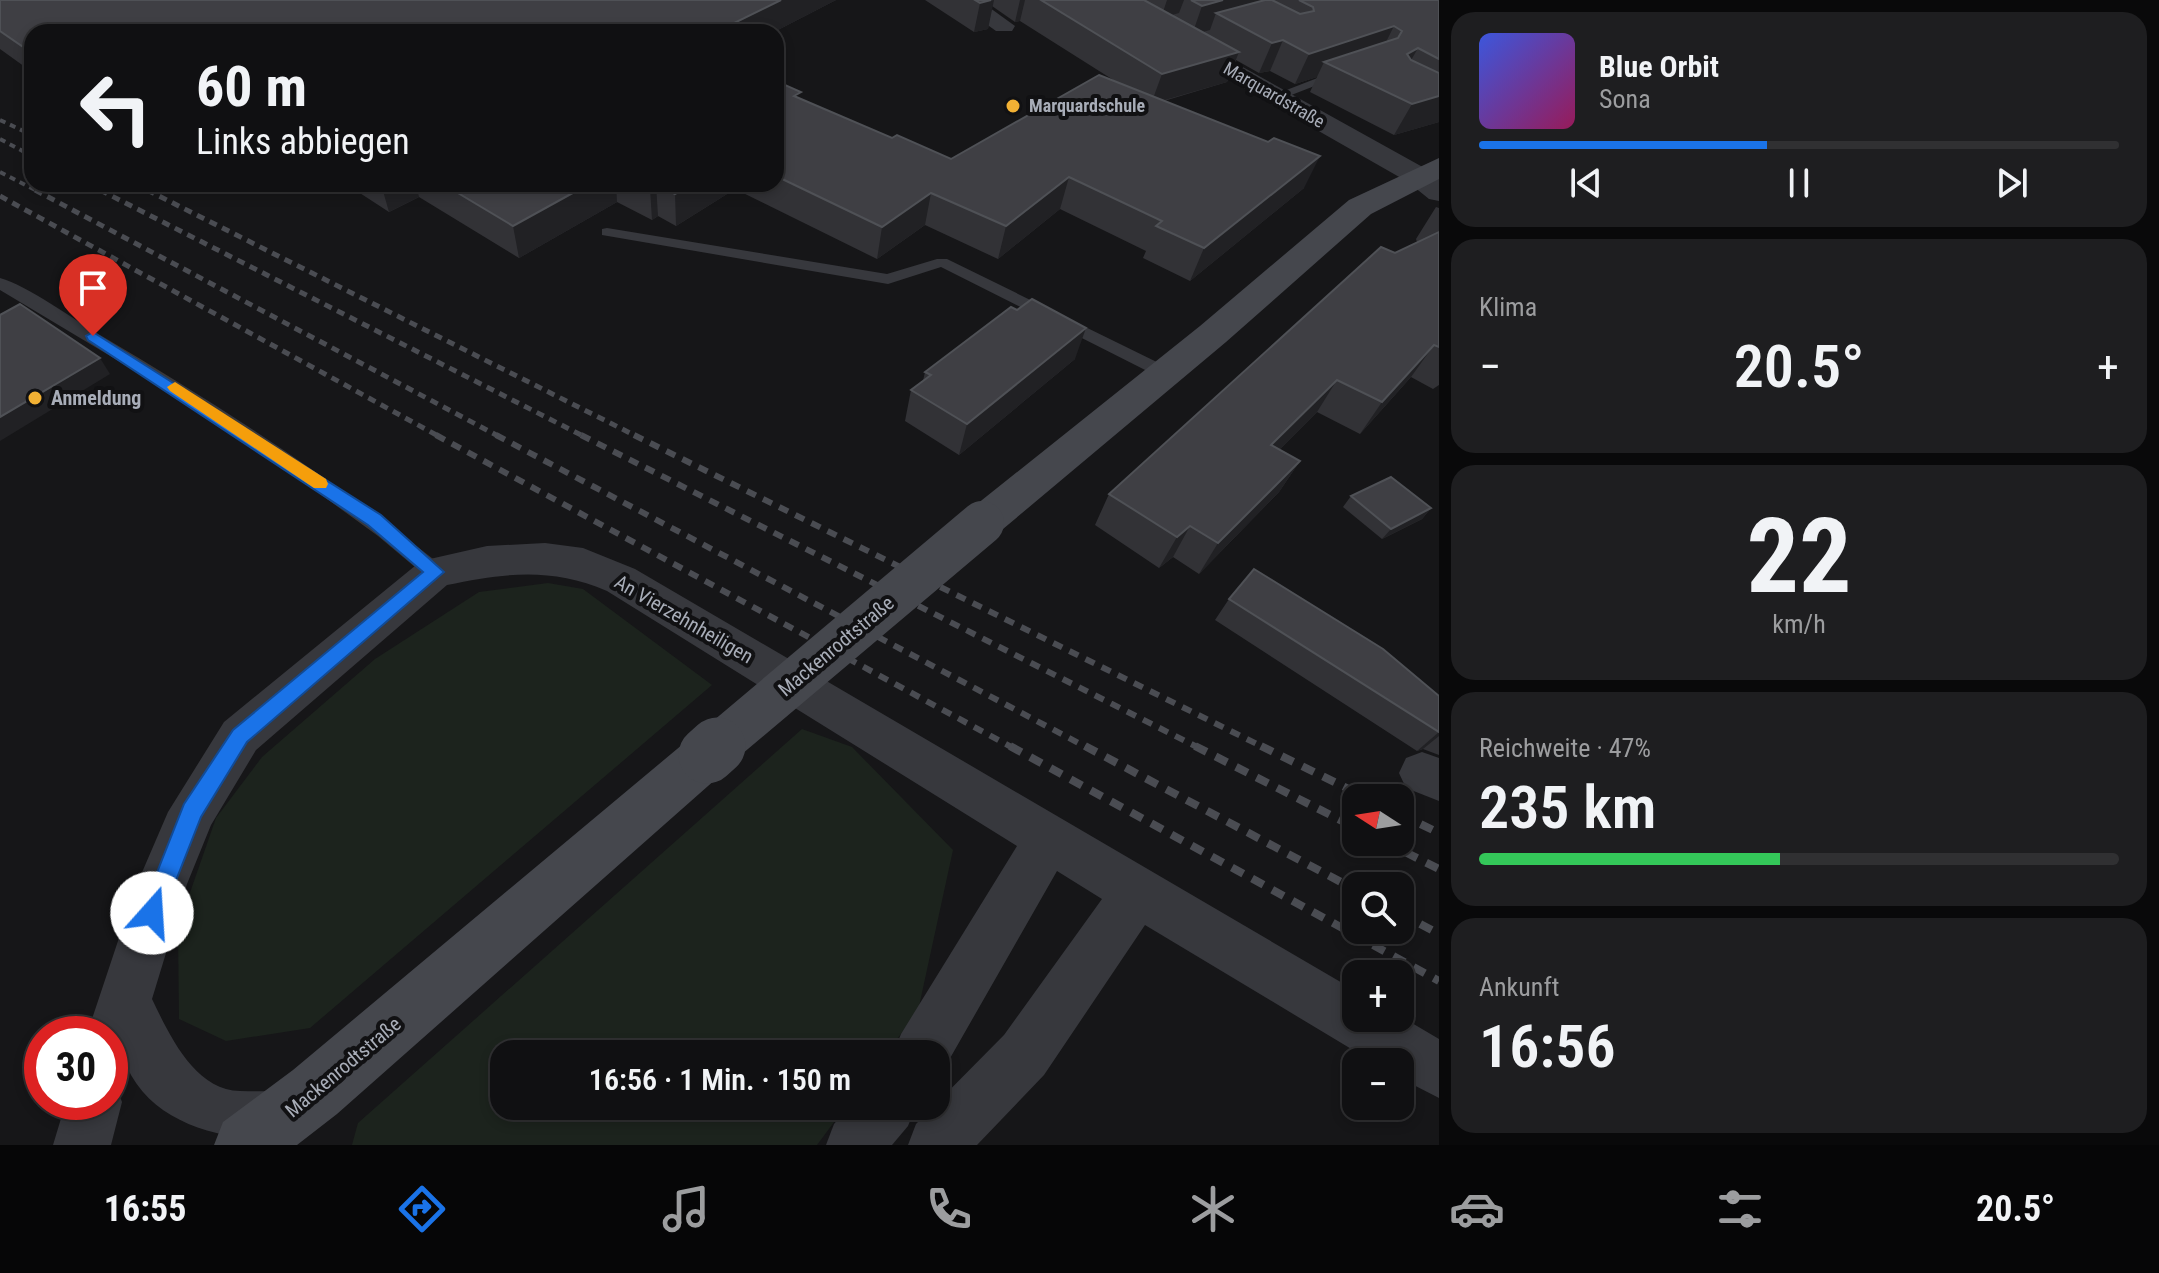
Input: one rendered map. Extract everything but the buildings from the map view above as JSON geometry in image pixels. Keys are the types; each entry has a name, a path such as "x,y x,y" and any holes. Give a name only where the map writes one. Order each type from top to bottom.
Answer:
{"street":[{"path":"964,0 1004,26"},
{"name":"Marquardstraße","path":"1106,0 1190,40 1277,96 1432,179"},
{"name":"Mackenrodtstraße","path":"286,1125 707,755 1360,207 1432,179"},
{"name":"An Vierzehnheiligen","path":"119,1016 162,884 192,812 240,736 435,572 487,561 545,558 583,564 621,580 1137,892 1439,1070"},
{"path":"929,1040 1049,838"},
{"path":"937,1145 1024,1055 1137,892"},
{"name":"An Vierzehnheiligen","path":"128,1034 171,1085 200,1107 236,1120 286,1125"},
{"path":"82,1145 89,1120"},
{"path":"855,1145 876,1120"}],"lane":[{"path":"1277,96 1355,69"},
{"path":"607,232 888,279 942,262 1165,373"},
{"path":"0,283 136,361 375,520 435,572"},
{"path":"9,311 37,305"}],"shaded area":[{"path":"548,583 583,589 712,685 310,1028 226,1041 179,1019 178,927 216,818 262,757 375,659 479,592"},
{"path":"802,729 852,747 953,850 918,1011 896,1040 490,1040 490,1120 836,1120 817,1145 352,1145 358,1123"}],"railway":[{"path":"0,120 24,131"},
{"path":"0,139 24,152"},
{"path":"0,172 24,184"},
{"path":"39,192 500,437"},
{"path":"104,192 585,437"},
{"path":"151,192 636,436"},
{"path":"0,196 440,437"},
{"path":"436,435 1013,748"},
{"path":"496,435 1088,748"},
{"path":"581,435 1199,748"},
{"path":"636,436 1265,748"},
{"path":"1010,746 1439,981"},
{"path":"1085,746 1342,883"},
{"path":"1195,746 1342,821"},
{"path":"1261,746 1342,786"},
{"path":"1414,821 1439,833"},
{"path":"1413,856 1439,869"},
{"path":"1414,921 1439,934"}],"slow traffic":[{"path":"175,387 320,484"}],"place":[{"name":"Marquardschule","path":"1013,106"},
{"name":"Anmeldung","path":"35,398"}],"route":[{"path":"93,336 136,361 375,520 435,572 240,736 192,812 152,913"}]}
